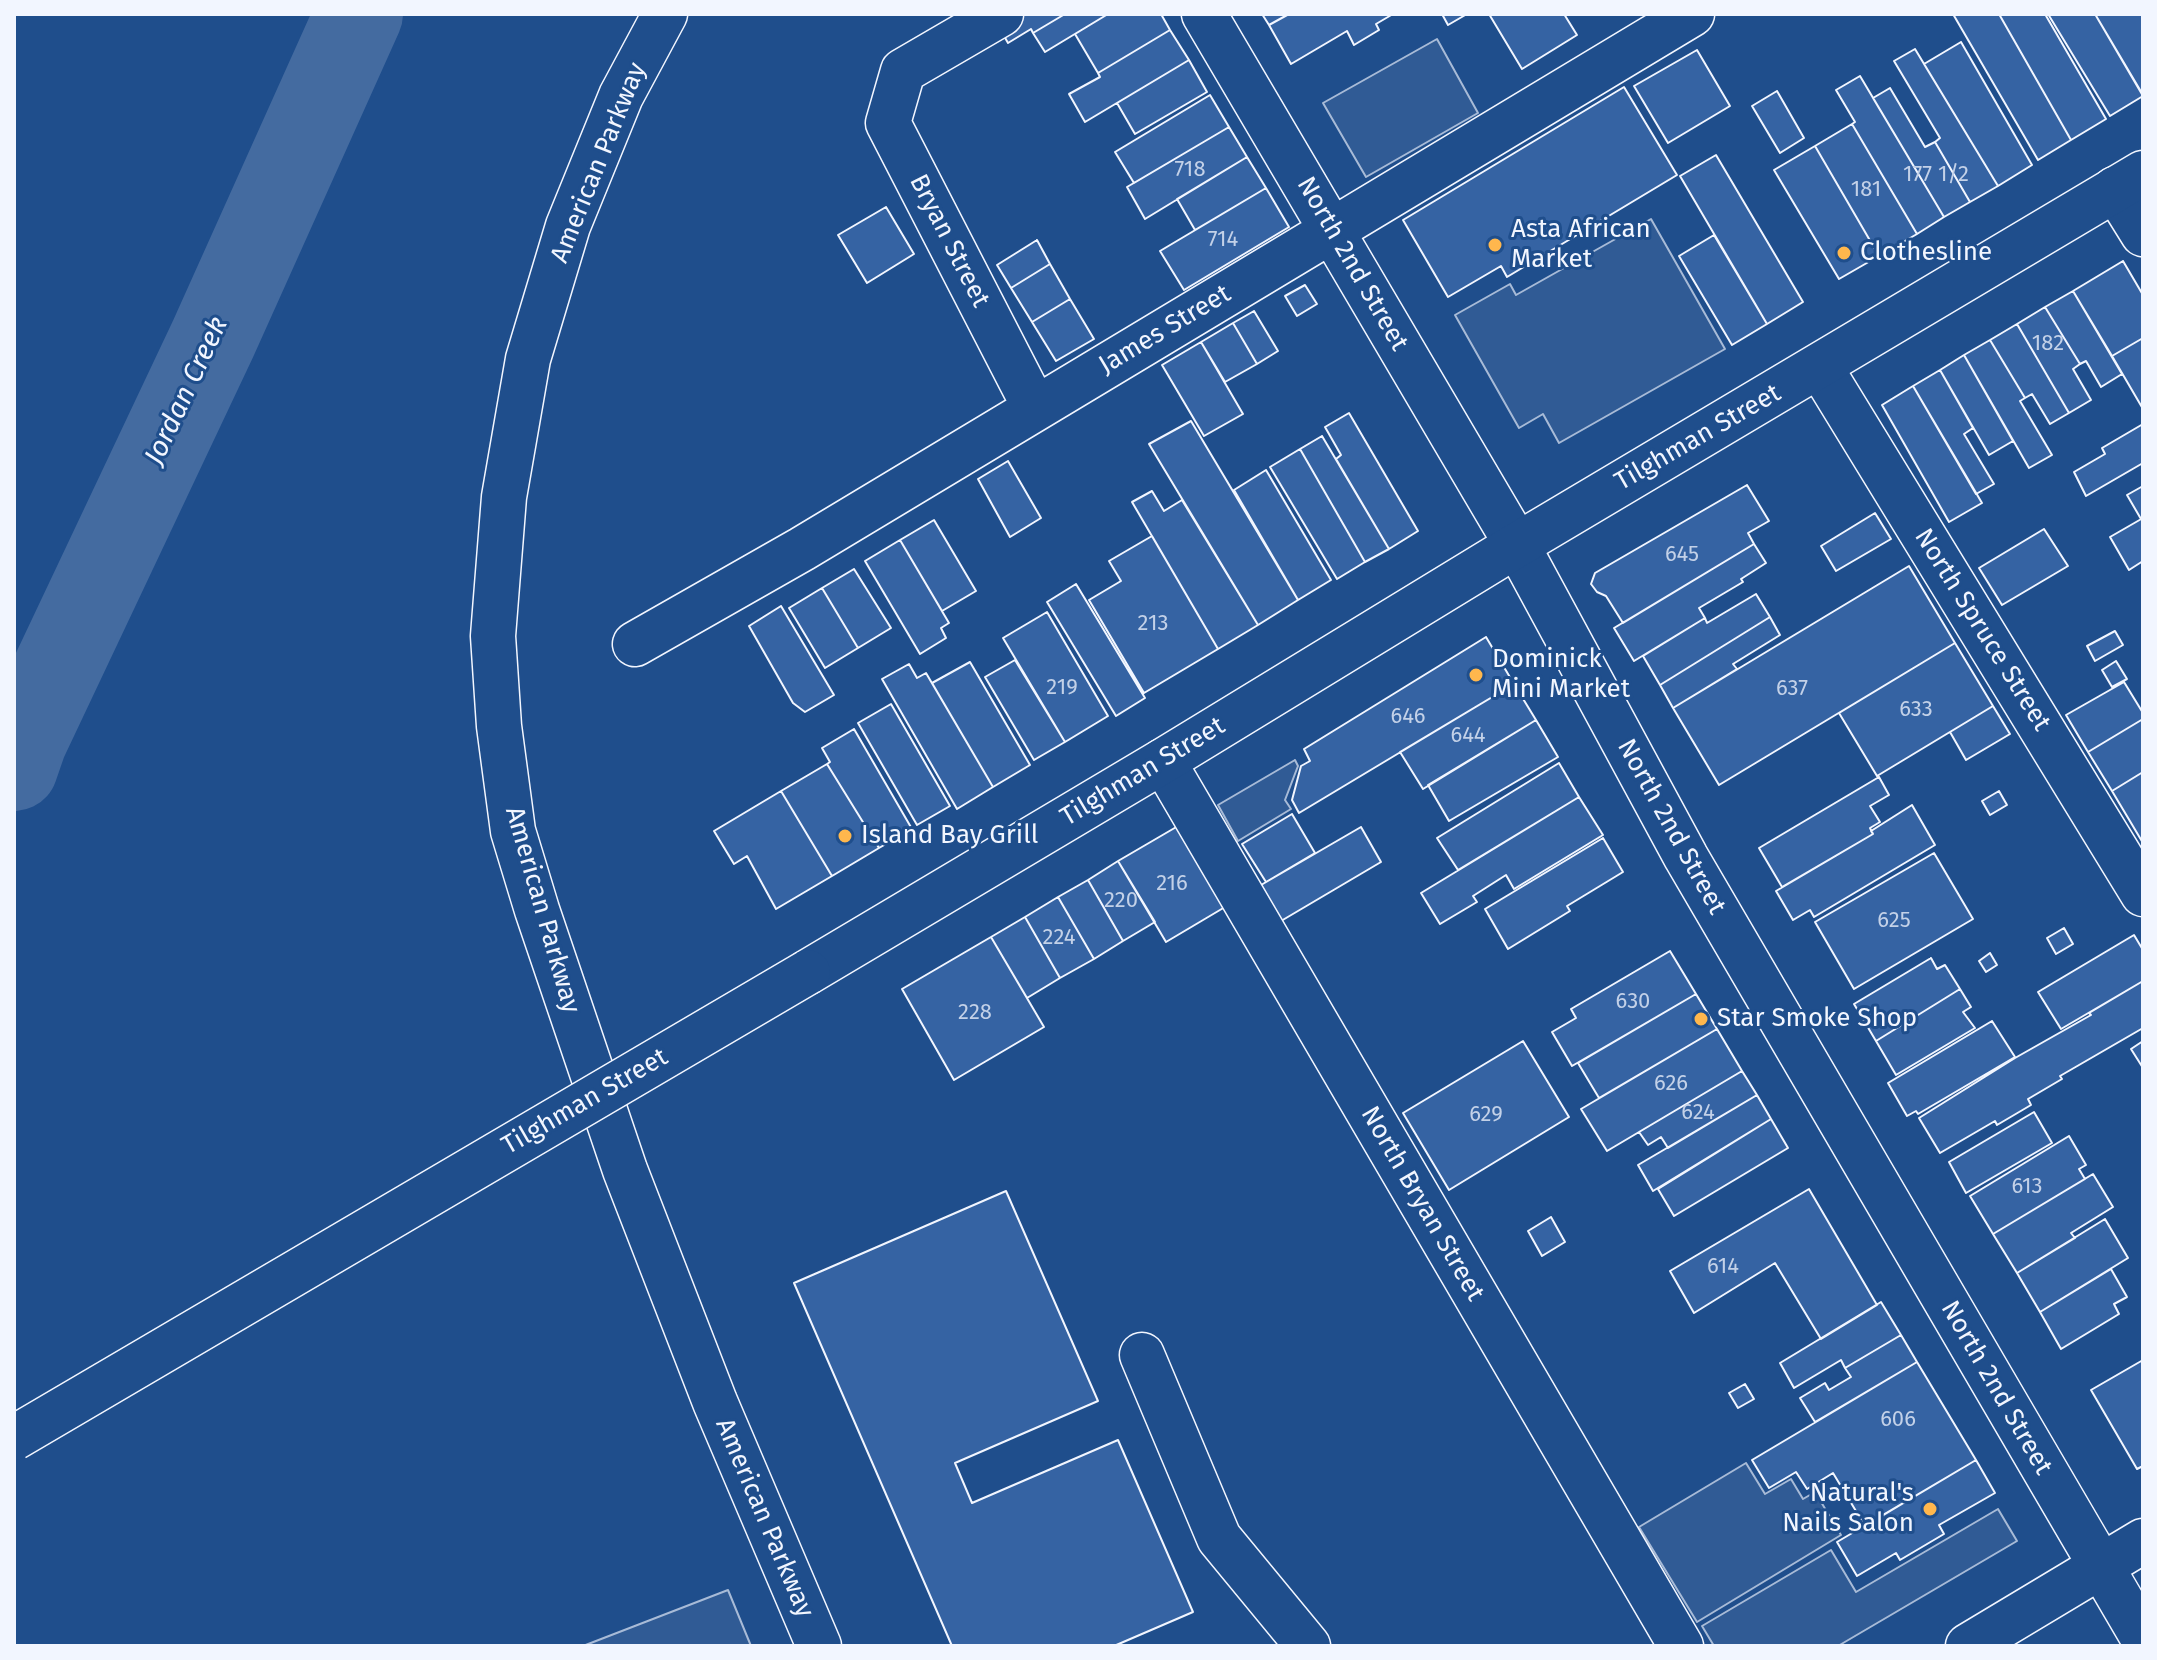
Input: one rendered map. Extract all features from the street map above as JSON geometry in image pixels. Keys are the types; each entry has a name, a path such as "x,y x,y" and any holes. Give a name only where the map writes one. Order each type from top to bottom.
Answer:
{"main road":[{"name":"American Parkway","path":"665,14 621,96 568,226 528,359 504,497 493,636 499,726 513,831 625,1170 715,1402 819,1646"},
{"name":"Bryan Street","path":"1001,14 903,71 888,123 1035,408"},
{"name":"North 2nd Street","path":"1204,14 1517,545 1686,857 2143,1638"},
{"name":"James Street","path":"635,644 802,549 1692,14"},
{"path":"2129,181 2143,234"},
{"name":"Tilghman Street","path":"14,1438 808,972 2129,181"},
{"name":"North Spruce Street","path":"1820,367 2143,894"},
{"name":"North Bryan Street","path":"1163,761 1681,1646"},
{"path":"1142,1355 1219,1538 1308,1646"},
{"path":"1968,1646 2143,1541"}],"shaded area":[{"path":"1437,39 1478,113 1366,177 1323,103"},
{"path":"1651,219 1725,349 1559,443 1543,414 1519,428 1455,315 1510,284 1516,295"},
{"path":"1295,760 1298,766 1285,800 1291,809 1238,841 1218,805"},
{"path":"1746,1463 1765,1494 1791,1479 1803,1499 1815,1492 1841,1535 1697,1622 1639,1527"},
{"path":"1998,1509 2017,1541 1838,1646 1714,1646 1702,1626 1831,1550 1856,1592"},
{"path":"728,1590 751,1646 583,1646"}],"building":[{"path":"1021,14 1065,14 1033,33 1031,29 1008,43 999,27"},
{"path":"1065,14 1108,14 1045,52 1033,33"},
{"path":"1108,14 1161,14 1170,30 1098,73 1075,34"},
{"path":"1262,14 1289,14 1269,25"},
{"path":"1289,14 1393,14 1376,24 1379,30 1354,45 1347,31 1291,64 1269,25"},
{"path":"1442,14 1467,14 1448,25"},
{"path":"1489,14 1564,14 1577,35 1522,69"},
{"path":"1953,14 1999,14 2071,140 2038,160"},
{"path":"1999,14 2045,14 2106,119 2071,140"},
{"path":"2048,14 2095,14 2143,96 2110,116"},
{"path":"2095,14 2143,14 2143,95"},
{"path":"1170,30 1189,60 1085,122 1069,94"},
{"path":"1961,42 2032,165 1998,186 1924,64"},
{"path":"1915,49 1998,186 1970,202 1935,142 1940,138 1894,61"},
{"path":"1697,50 1730,106 1668,143 1634,86"},
{"path":"1189,60 1207,92 1135,134 1117,103"},
{"path":"1860,76 1944,217 1917,234 1852,124 1855,122 1836,90"},
{"path":"1624,87 1677,175 1507,277 1501,266 1448,297 1403,220"},
{"path":"1890,88 1925,147 1935,142 1970,202 1944,217 1873,98"},
{"path":"1777,91 1804,138 1780,153 1752,106"},
{"path":"1210,95 1229,127 1134,183 1115,152"},
{"path":"1852,124 1917,234 1879,256 1815,146"},
{"path":"1229,127 1247,157 1145,219 1127,187"},
{"path":"1815,146 1879,256 1839,279 1774,170"},
{"path":"1716,155 1803,302 1767,324 1680,176"},
{"path":"1247,157 1266,188 1195,230 1177,199"},
{"path":"1266,188 1289,227 1184,290 1160,251"},
{"path":"886,207 914,254 867,283 838,235"},
{"path":"1714,235 1767,324 1732,345 1679,256"},
{"path":"1037,240 1050,264 1011,288 997,265"},
{"path":"2123,261 2143,295 2143,338 2112,356 2073,291"},
{"path":"1050,264 1070,299 1032,322 1011,288"},
{"path":"1305,285 1317,304 1297,316 1285,296"},
{"path":"2073,291 2122,374 2101,387 2086,361 2080,364 2045,307"},
{"path":"1070,299 1094,339 1056,361 1032,322"},
{"path":"2045,307 2080,364 2073,369 2091,400 2069,413 2017,324"},
{"path":"1254,311 1278,351 1257,364 1233,323"},
{"path":"1233,323 1257,364 1225,382 1201,342"},
{"path":"2017,324 2069,413 2050,424 2032,394 2025,398 1990,340"},
{"path":"2143,338 2143,409 2112,356"},
{"path":"1990,340 2025,398 2020,401 2052,455 2029,468 1964,355"},
{"path":"1201,342 1243,414 1204,436 1162,365"},
{"path":"1964,355 2013,441 1989,455 1940,370"},
{"path":"1940,370 1973,428 1964,434 1994,484 1976,494 1913,386"},
{"path":"1913,386 1982,503 1949,522 1882,405"},
{"path":"1349,413 1418,531 1389,549 1336,459 1341,455 1325,427"},
{"path":"1191,421 1298,600 1258,625 1149,444"},
{"path":"2143,424 2143,463 2086,496 2074,472 2105,454 2102,448"},
{"path":"1322,436 1389,549 1365,562 1300,449"},
{"path":"1300,449 1365,562 1337,579 1270,467"},
{"path":"1008,461 1041,518 1010,537 978,479"},
{"path":"1266,470 1331,580 1298,600 1234,490"},
{"path":"1747,485 1769,521 1748,533 1754,544 1623,623 1606,596 1597,592 1591,584 1595,573"},
{"path":"2143,486 2143,518 2141,519 2127,495"},
{"path":"1152,491 1164,511 1182,500 1258,625 1218,649 1132,502"},
{"path":"1875,513 1891,539 1836,571 1821,546"},
{"path":"2143,518 2143,561 2129,570 2110,537"},
{"path":"934,520 976,591 942,611 900,540"},
{"path":"2044,529 2068,566 2002,605 1979,568"},
{"path":"1152,536 1218,649 1144,693 1089,600 1121,581 1109,561"},
{"path":"900,540 949,623 941,628 946,638 920,654 865,561"},
{"path":"1754,544 1766,563 1741,579 1743,582 1699,608 1705,618 1634,661 1614,628"},
{"path":"1909,566 1955,643 1719,785 1673,708"},
{"path":"854,569 891,628 858,648 822,588"},
{"path":"1076,584 1145,698 1116,716 1047,602"},
{"path":"822,588 858,648 825,668 789,608"},
{"path":"1756,594 1770,617 1660,685 1643,656 1705,618 1707,623"},
{"path":"781,606 834,695 805,712 793,703 749,626"},
{"path":"1047,612 1108,716 1065,742 1003,638"},
{"path":"1770,617 1780,635 1733,664 1737,669 1673,708 1660,685"},
{"path":"2115,631 2123,645 2095,661 2087,646"},
{"path":"1486,637 1514,684 1299,813 1292,800 1301,766 1310,761 1304,749"},
{"path":"1955,643 1993,706 1877,776 1839,713"},
{"path":"1015,660 1065,742 1034,760 985,677"},
{"path":"2116,661 2127,679 2112,687 2102,670"},
{"path":"970,662 1030,765 993,787 932,683"},
{"path":"909,664 917,678 926,673 993,787 957,809 882,679"},
{"path":"2124,682 2143,713 2143,719 2088,752 2066,715"},
{"path":"1514,684 1536,720 1423,789 1400,752"},
{"path":"891,704 950,806 917,825 858,723"},
{"path":"1993,706 2010,734 1966,760 1950,732"},
{"path":"2143,719 2143,772 2112,791 2088,752"},
{"path":"1536,720 1558,757 1449,821 1428,785"},
{"path":"854,729 912,829 879,848 827,764 830,762 822,748"},
{"path":"1559,763 1579,797 1458,870 1437,838"},
{"path":"827,764 879,848 832,876 781,791"},
{"path":"2143,772 2143,843 2112,791"},
{"path":"1879,777 1889,795 1870,806 1880,822 1870,828 1873,834 1782,887 1759,848"},
{"path":"781,791 832,876 776,909 747,856 734,864 714,831"},
{"path":"1999,791 2007,805 1990,815 1982,801"},
{"path":"1579,797 1603,835 1514,889 1506,875 1473,896 1477,902 1440,924 1421,893"},
{"path":"1912,805 1935,845 1814,917 1810,910 1793,920 1776,891 1873,834 1871,831"},
{"path":"1292,814 1315,853 1266,882 1242,844"},
{"path":"1178,826 1225,907 1166,942 1118,861"},
{"path":"1361,827 1381,862 1281,921 1261,885"},
{"path":"1603,838 1623,872 1567,906 1570,911 1508,949 1485,909"},
{"path":"1934,853 1973,919 1854,989 1815,922"},
{"path":"1118,861 1155,922 1123,941 1088,880"},
{"path":"1088,880 1123,941 1094,959 1058,897"},
{"path":"1058,897 1094,959 1060,978 1025,917"},
{"path":"1025,917 1060,978 1027,998 991,937"},
{"path":"2064,928 2073,944 2056,954 2047,938"},
{"path":"2134,935 2143,950 2143,981 2061,1029 2038,992"},
{"path":"991,937 1044,1027 954,1080 902,989"},
{"path":"1670,951 1696,994 1572,1066 1552,1032 1576,1018 1571,1009"},
{"path":"1990,953 1997,965 1986,972 1979,961"},
{"path":"1931,958 1937,969 1945,965 1960,989 1876,1041 1854,1004"},
{"path":"2143,981 2143,1028 2060,1076 2062,1079 2028,1099 2031,1105 1997,1125 1995,1121 1940,1153 1919,1118"},
{"path":"1960,989 1971,1007 1963,1012 1975,1028 1896,1075 1876,1041"},
{"path":"1696,994 1717,1029 1599,1098 1578,1063"},
{"path":"1992,1021 2015,1057 1918,1114 1916,1111 1907,1116 1888,1083"},
{"path":"1717,1029 1742,1071 1607,1151 1581,1109"},
{"path":"1523,1041 1569,1117 1449,1190 1403,1113"},
{"path":"2143,1041 2143,1068 2131,1049"},
{"path":"1742,1071 1757,1095 1668,1148 1661,1137 1648,1145 1639,1132"},
{"path":"1757,1095 1771,1119 1653,1191 1638,1165"},
{"path":"2034,1112 2052,1143 1966,1193 1949,1162"},
{"path":"1771,1119 1788,1148 1674,1216 1658,1189"},
{"path":"2069,1136 2086,1165 2079,1169 2085,1179 1993,1234 1970,1196"},
{"path":"2093,1174 2113,1207 2071,1233 2075,1238 2017,1273 1993,1234"},
{"path":"1809,1189 1877,1305 1821,1339 1775,1263 1694,1313 1670,1271"},
{"path":"1006,1191 1098,1401 955,1463 972,1503 1118,1440 1193,1612 1114,1646 952,1646 794,1283"},
{"path":"1551,1217 1565,1242 1542,1256 1528,1231"},
{"path":"2105,1219 2128,1258 2040,1312 2017,1273"},
{"path":"2111,1269 2127,1297 2114,1304 2119,1314 2061,1349 2040,1312"},
{"path":"1881,1302 1901,1335 1845,1368 1841,1360 1794,1388 1780,1363"},
{"path":"1901,1335 1917,1362 1815,1422 1800,1398 1825,1383 1829,1390 1851,1377 1845,1368"},
{"path":"2143,1360 2143,1466 2137,1469 2091,1390"},
{"path":"1917,1362 1976,1460 1865,1526 1833,1473 1807,1489 1796,1472 1769,1488 1752,1460"},
{"path":"1745,1384 1754,1399 1738,1408 1729,1393"},
{"name":"Natural's Nails Salon","path":"1976,1460 1995,1493 1939,1525 1944,1534 1900,1560 1896,1553 1857,1576 1837,1542"}],"waterway":[{"name":"Jordan Creek","path":"14,767 23,741 213,339 359,14"}],"place":[{"name":"Asta African Market","path":"1495,245"},
{"name":"Clothesline","path":"1844,253"},
{"name":"Dominick Mini Market","path":"1476,675"},
{"name":"Island Bay Grill","path":"845,836"},
{"name":"Star Smoke Shop","path":"1701,1019"},
{"name":"Natural's Nails Salon","path":"1930,1509"}]}
